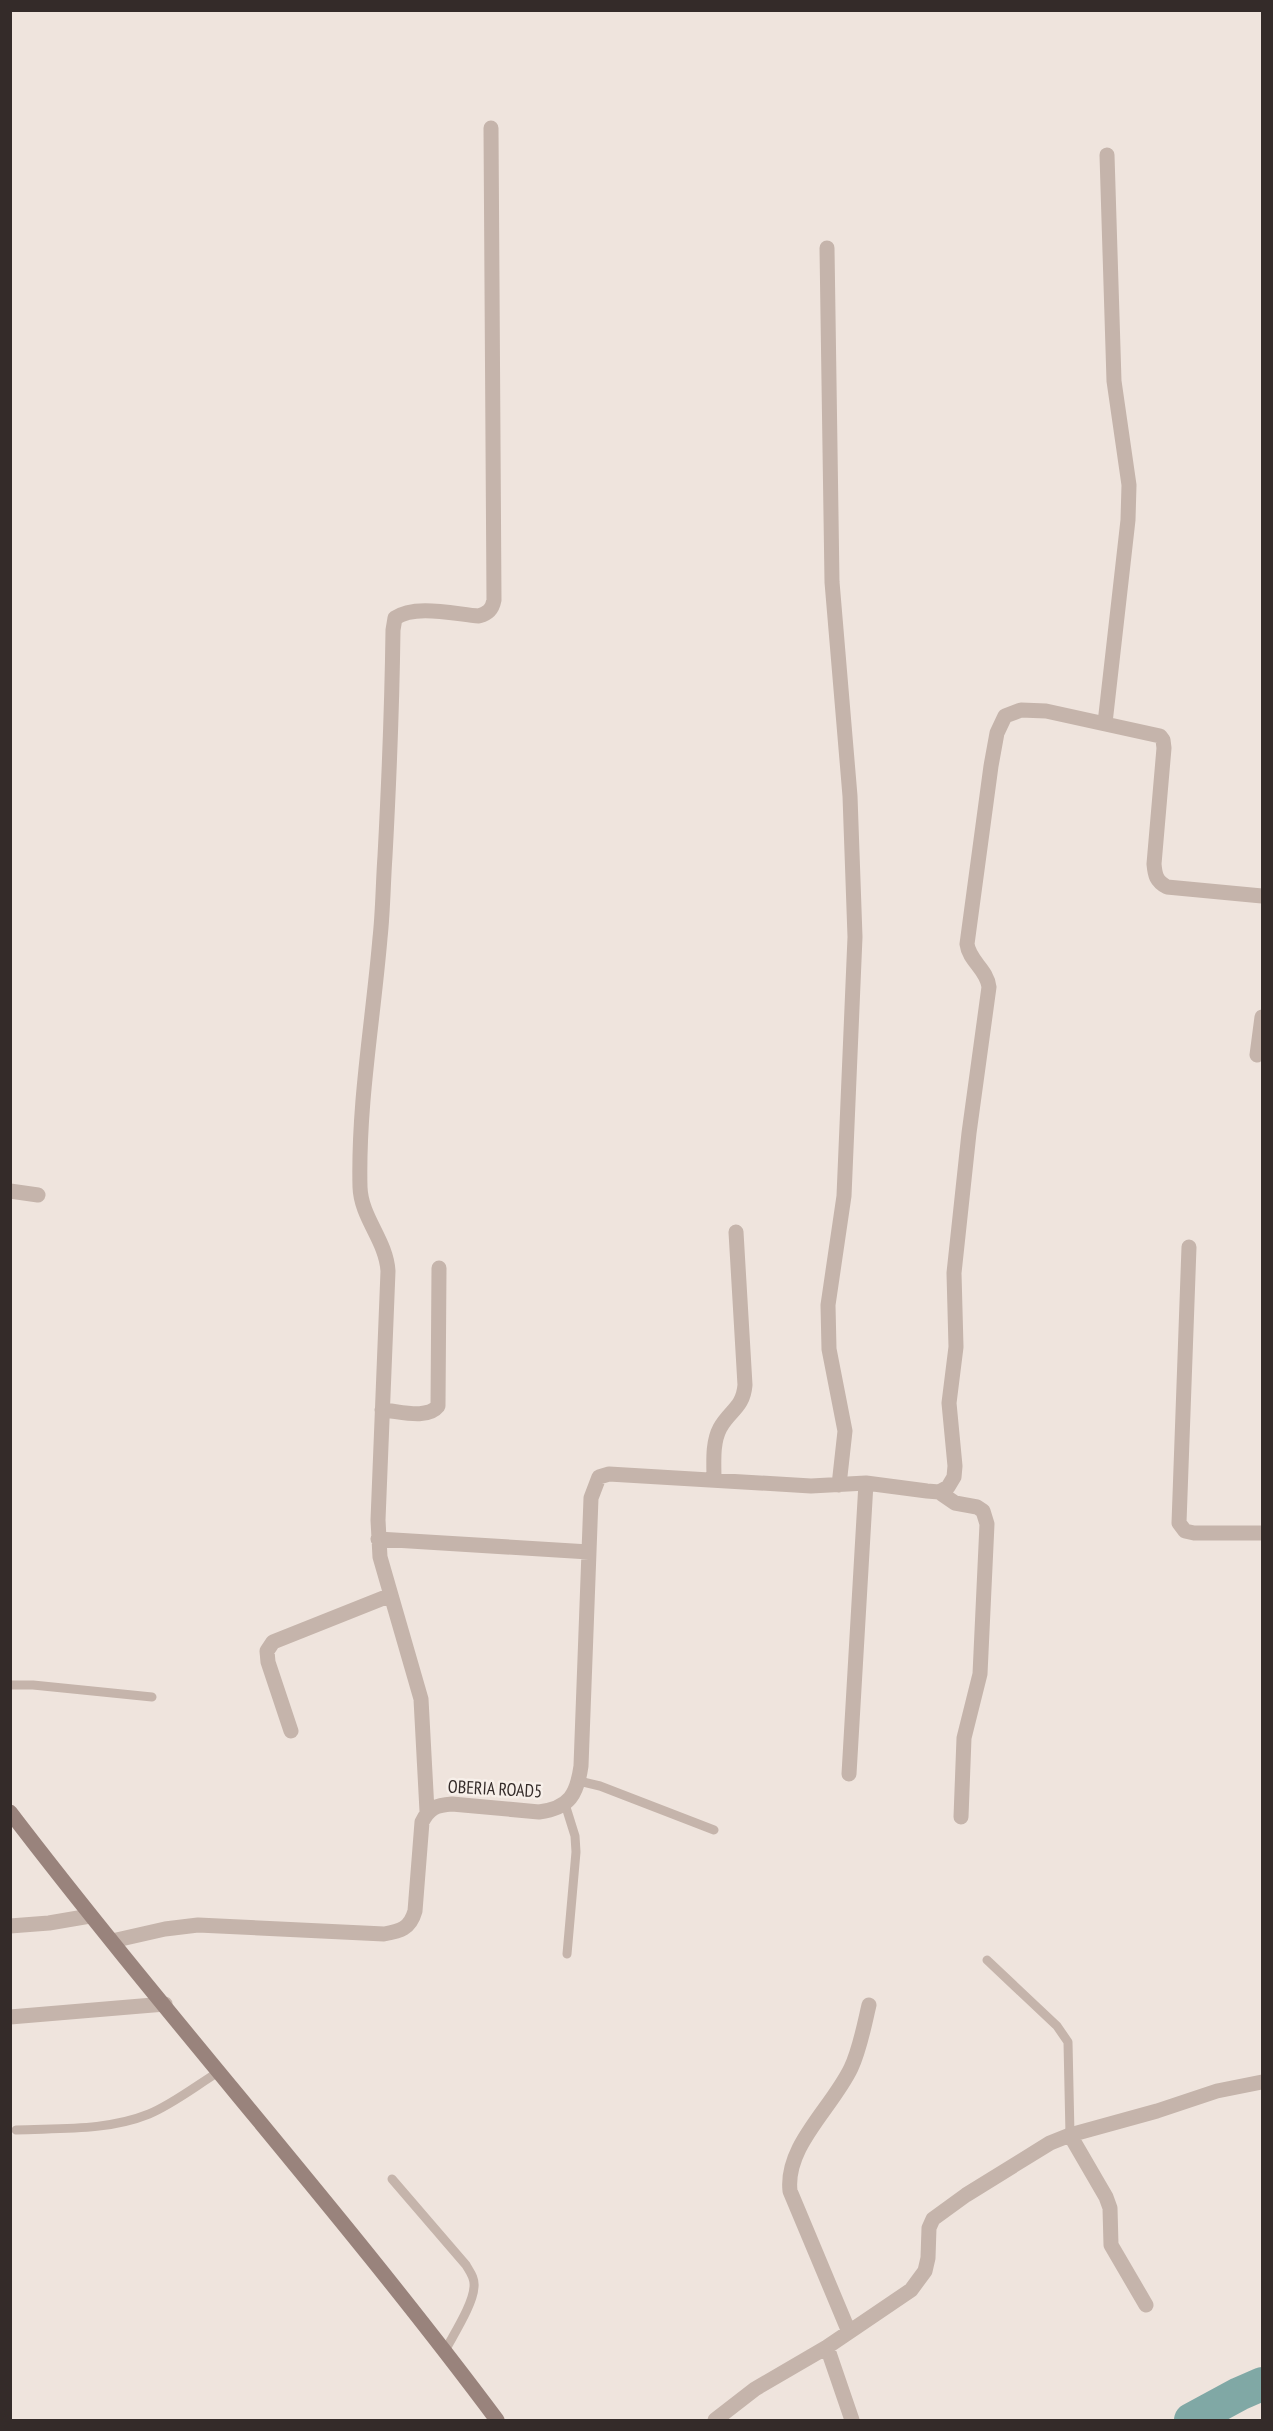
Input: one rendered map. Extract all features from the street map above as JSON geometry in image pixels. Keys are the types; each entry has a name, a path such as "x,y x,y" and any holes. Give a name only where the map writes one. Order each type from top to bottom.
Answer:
{"street":[{"path":"428,1811 421,1699 380,1557 378,1539 387,1257 362,1202 360,1174 369,1027 381,937 395,618 404,612 415,610 479,616 487,614 494,600 491,128"},
{"path":"1105,723 1128,520 1129,485 1114,381 1107,155"},
{"path":"827,248 832,582 850,796 855,937 844,1196 828,1305 829,1349 845,1431 839,1485"},
{"path":"939,1492 948,1487 954,1477 949,1403 956,1347 954,1273 969,1133 989,987 988,978 968,952 967,944 997,733 1005,716 1021,710 1046,711 1152,733 1163,740 1154,864 1160,883 1167,887 1263,896"},
{"path":"1257,1055 1263,1017"},
{"path":"10,1191 38,1195"},
{"path":"736,1232 746,1385 740,1406 721,1427 716,1437 714,1480 794,1486 866,1483 939,1492 955,1503 977,1507 983,1511 987,1524 980,1674 965,1731 961,1817"},
{"path":"1189,1247 1179,1523 1185,1531 1194,1533 1263,1533"},
{"path":"382,1410 426,1414 438,1406 439,1268"},
{"name":"OBERIA ROAD5","path":"112,1941 165,1929 198,1925 384,1934 402,1931 412,1921 415,1911 422,1822 428,1811 439,1805 452,1804 540,1812 554,1810 566,1804 574,1794 579,1781 591,1498 599,1477 609,1474 714,1480"},
{"path":"849,1774 866,1483"},
{"path":"378,1539 589,1552"},
{"path":"291,1731 268,1662 267,1652 273,1642 391,1595"},
{"path":"10,1812 90,1916 220,2071 445,2351 497,2421"},
{"path":"10,1926 49,1923 90,1916"},
{"path":"10,2017 165,2004"},
{"path":"849,2332 790,2191 789,2180 794,2158 851,2069 869,2005"},
{"path":"715,2421 729,2407 827,2348 910,2290 920,2280 928,2258 929,2228 933,2219 1050,2144 1070,2135 1157,2111 1217,2091 1263,2082"},
{"path":"1070,2135 1106,2197 1110,2208 1111,2245 1146,2305"},
{"path":"827,2348 852,2421"}],"lane":[{"path":"10,1685 33,1685 152,1697"},
{"path":"579,1781 613,1791 714,1830"},
{"path":"566,1804 575,1836 576,1852 567,1954"},
{"path":"987,1960 1057,2026 1068,2042 1070,2135"},
{"path":"16,2130 106,2126 128,2121 151,2113 220,2071"},
{"path":"392,2179 472,2274 473,2295 445,2351"}],"waterway":[{"path":"1191,2420 1262,2384"}]}
